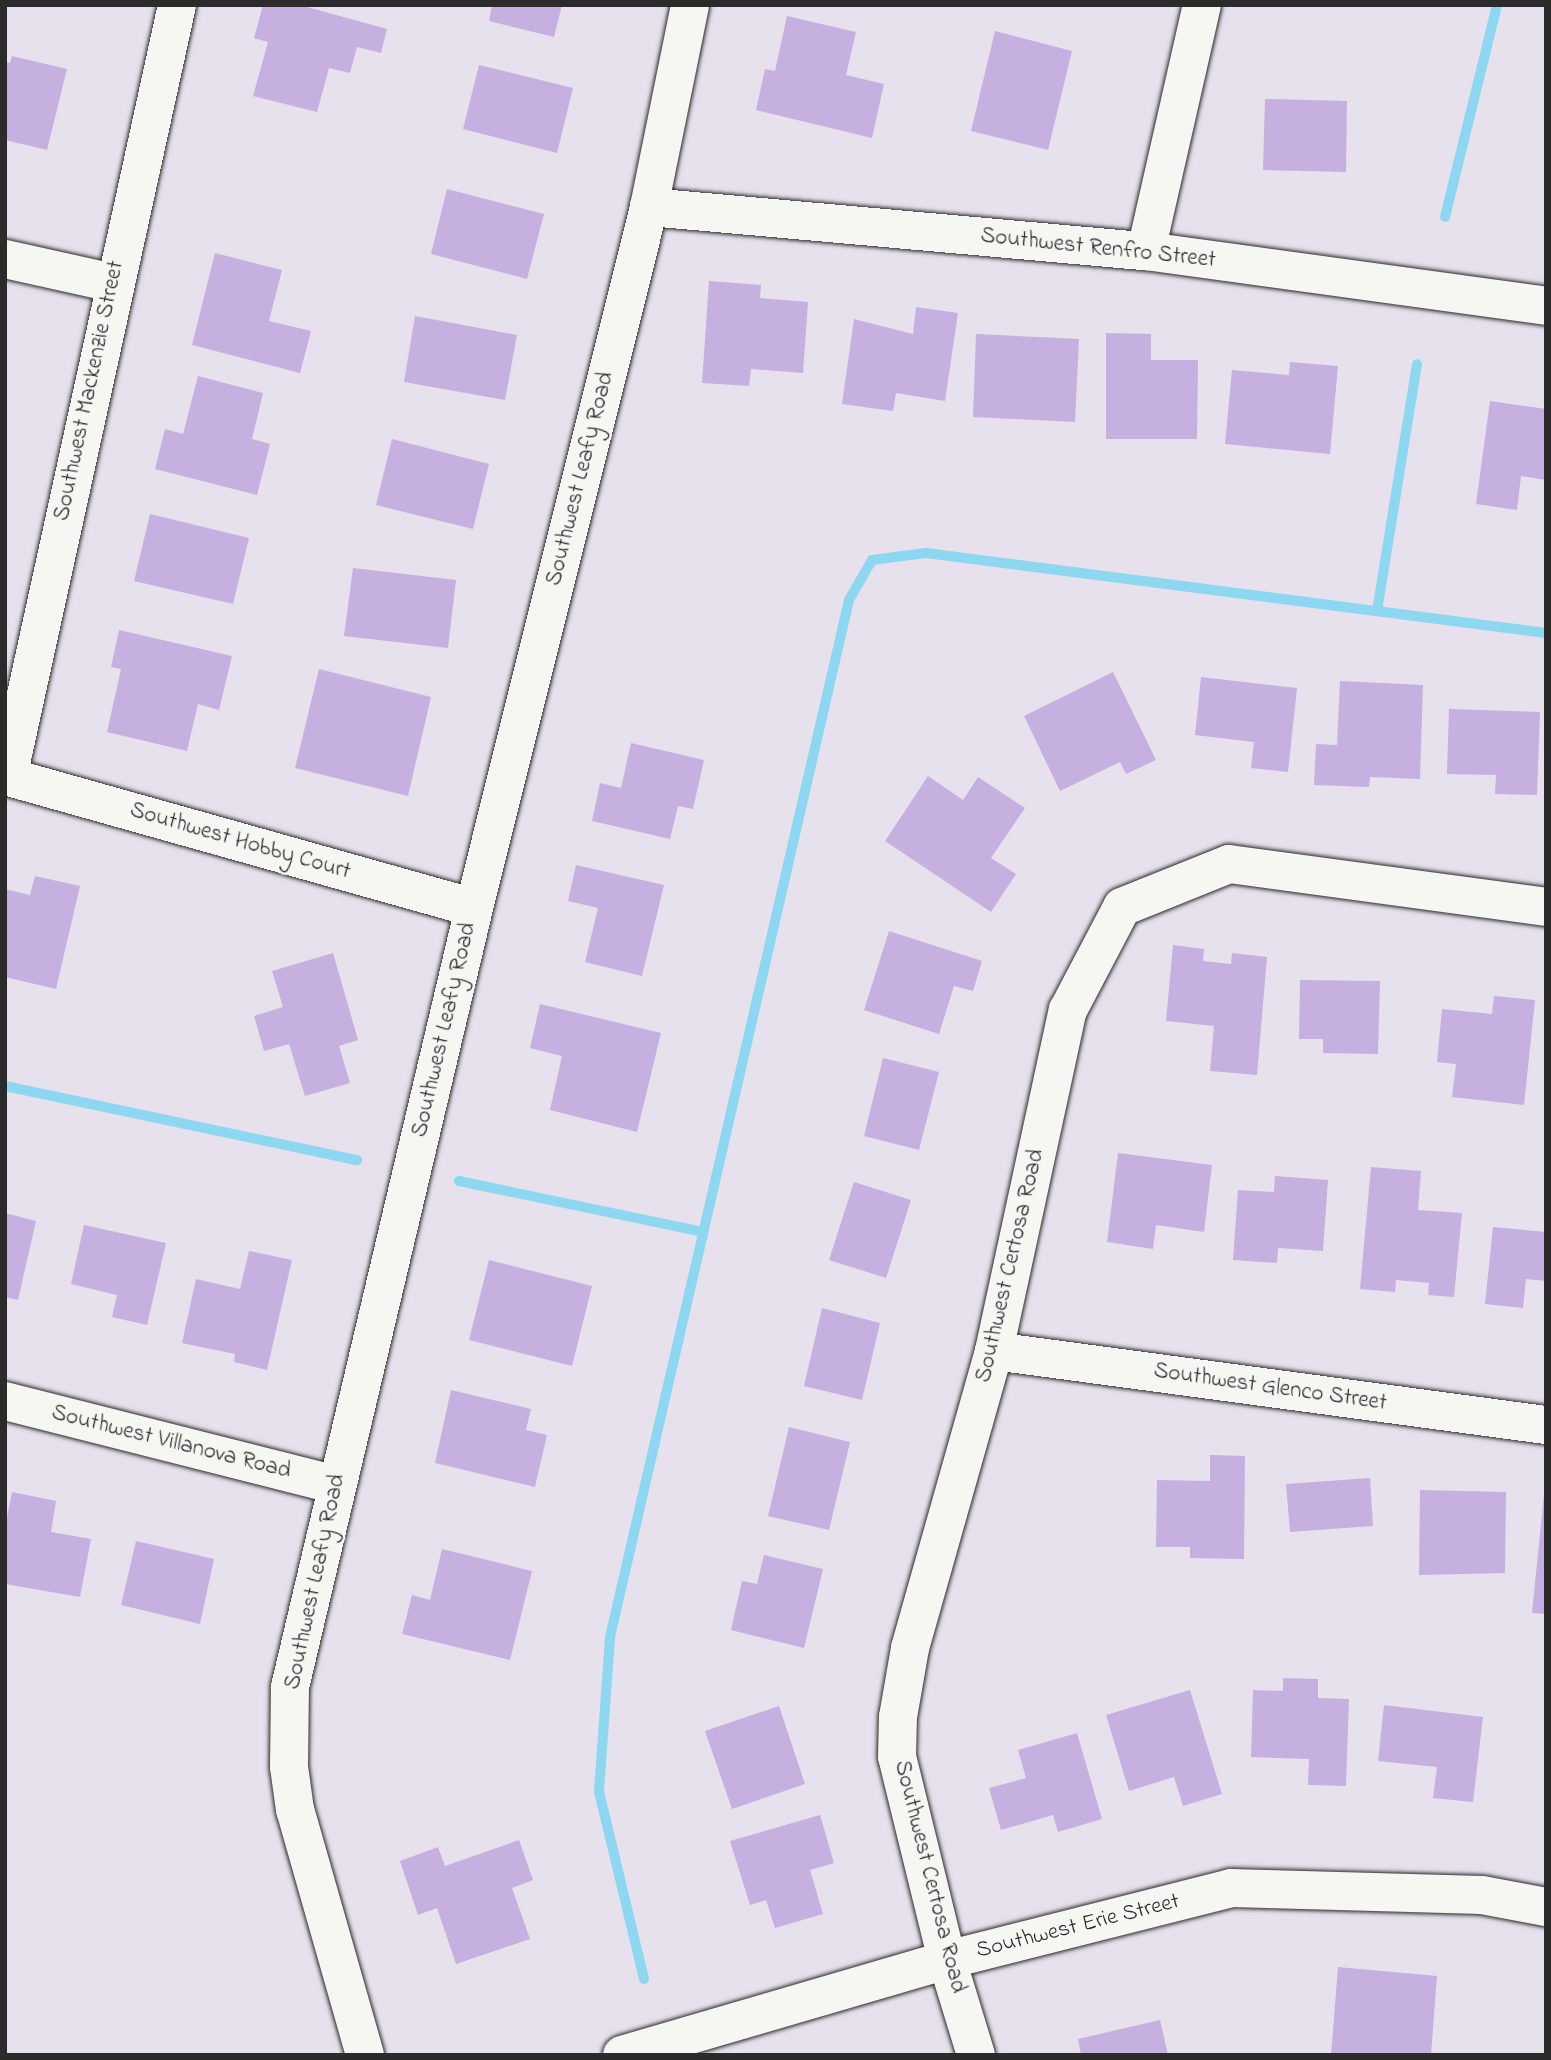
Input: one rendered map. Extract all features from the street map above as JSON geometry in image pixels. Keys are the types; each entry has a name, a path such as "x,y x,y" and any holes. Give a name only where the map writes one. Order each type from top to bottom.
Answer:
{"street":[{"name":"Southwest Mackenzie Street","path":"6,777 113,283 177,5"},
{"name":"Southwest Leafy Road","path":"366,2055 295,1810 289,1767 290,1687 474,908 649,207 690,5"},
{"path":"1146,251 1202,5"},
{"name":"Southwest Renfro Street","path":"649,207 1146,251 1546,306"},
{"path":"5,259 113,283"},
{"name":"Southwest Hobby Court","path":"6,777 474,908"},
{"name":"Southwest Certosa Road","path":"976,2055 947,1960 897,1757 898,1717 910,1648 994,1352 1068,1010 1122,906 1229,864 1546,907"},
{"name":"Southwest Glenco Street","path":"994,1352 1546,1426"},
{"name":"Southwest Villanova Road","path":"5,1401 336,1485"},
{"name":"Southwest Erie Street","path":"622,2055 947,1960 1231,1888 1482,1895 1546,1907"}],"building":[{"path":"263,5 300,5 387,29 381,53 357,47 350,73 329,68 317,112 253,96 268,42 254,38"},
{"path":"492,5 562,5 554,37 489,21"},
{"path":"787,16 856,32 846,75 884,84 872,138 756,110 765,69 775,71"},
{"path":"995,31 1072,51 1048,150 971,131"},
{"path":"12,56 67,69 47,150 5,140 5,62 10,63"},
{"path":"479,65 573,88 557,153 463,129"},
{"path":"1265,99 1347,101 1346,172 1263,170"},
{"path":"447,189 544,214 527,279 431,254"},
{"path":"215,253 282,270 269,321 311,331 300,373 192,345"},
{"path":"709,281 761,285 760,298 808,302 803,373 751,369 749,386 702,383"},
{"path":"916,307 958,313 945,401 896,393 893,411 842,404 854,319 913,334"},
{"path":"415,316 517,335 505,400 404,382"},
{"path":"1106,333 1151,334 1151,360 1198,360 1197,439 1106,439"},
{"path":"976,334 1079,339 1075,422 973,417"},
{"path":"1290,362 1338,366 1330,454 1225,444 1232,370 1289,375"},
{"path":"198,376 263,393 252,439 270,444 257,495 155,469 165,429 183,434"},
{"path":"1490,401 1546,409 1546,480 1521,476 1517,510 1476,504"},
{"path":"392,439 489,464 473,529 376,505"},
{"path":"150,514 249,538 233,604 134,581"},
{"path":"353,568 456,580 448,648 344,636"},
{"path":"119,630 232,656 219,710 198,704 187,751 107,732 121,669 111,667"},
{"path":"319,669 431,697 408,796 295,768"},
{"path":"1113,672 1156,760 1126,774 1120,762 1060,791 1024,716"},
{"path":"1201,677 1297,688 1288,772 1251,768 1254,742 1195,735"},
{"path":"1340,681 1423,685 1420,779 1370,777 1369,787 1314,785 1316,744 1337,745"},
{"path":"1449,709 1540,712 1537,795 1495,794 1496,775 1447,774"},
{"path":"631,743 704,760 693,809 678,806 670,839 592,821 600,783 621,788"},
{"path":"928,776 963,800 978,777 1025,808 991,858 1016,874 991,912 885,841"},
{"path":"576,865 664,885 642,976 585,962 598,908 568,901"},
{"path":"35,876 80,886 56,989 5,977 5,889 30,895"},
{"path":"889,931 982,961 973,991 954,986 939,1034 864,1010"},
{"path":"1173,945 1204,949 1203,961 1231,964 1232,953 1267,957 1257,1075 1210,1071 1214,1026 1166,1021"},
{"path":"333,953 358,1040 339,1046 350,1083 305,1096 289,1044 264,1051 254,1016 283,1007 272,971"},
{"path":"1300,980 1380,981 1378,1054 1323,1053 1323,1039 1299,1039"},
{"path":"1494,996 1535,1000 1524,1105 1452,1097 1456,1064 1437,1062 1442,1009 1492,1014"},
{"path":"540,1004 661,1033 637,1132 550,1110 562,1056 530,1048"},
{"path":"883,1058 939,1072 919,1150 864,1136"},
{"path":"1118,1153 1212,1165 1204,1232 1156,1225 1153,1249 1107,1242"},
{"path":"1371,1167 1421,1171 1418,1210 1462,1213 1454,1297 1428,1295 1429,1283 1396,1280 1395,1292 1360,1289"},
{"path":"1275,1176 1328,1180 1323,1251 1278,1248 1277,1263 1233,1260 1238,1190 1274,1192"},
{"path":"854,1182 911,1200 886,1278 829,1260"},
{"path":"5,1213 36,1221 18,1300 5,1297"},
{"path":"84,1225 166,1243 147,1325 112,1317 117,1295 71,1284"},
{"path":"1493,1227 1546,1232 1546,1281 1526,1279 1523,1308 1485,1304"},
{"path":"249,1251 292,1260 267,1370 234,1362 235,1354 182,1343 196,1279 240,1289"},
{"path":"489,1260 592,1286 572,1366 469,1340"},
{"path":"822,1308 880,1323 862,1400 804,1386"},
{"path":"451,1390 531,1409 526,1430 547,1435 535,1487 435,1463"},
{"path":"789,1427 850,1442 829,1530 768,1516"},
{"path":"1210,1455 1245,1456 1244,1559 1190,1558 1190,1547 1156,1547 1157,1480 1210,1481"},
{"path":"1370,1478 1373,1526 1290,1532 1286,1484"},
{"path":"1420,1490 1506,1492 1505,1573 1419,1575"},
{"path":"12,1492 56,1501 51,1532 91,1539 80,1597 5,1584 5,1527"},
{"path":"1544,1494 1546,1495 1546,1614 1532,1613"},
{"path":"136,1541 214,1559 200,1624 121,1605"},
{"path":"442,1549 532,1571 510,1660 402,1634 412,1595 430,1600"},
{"path":"764,1555 823,1569 804,1648 731,1630 742,1581 757,1584"},
{"path":"1283,1678 1318,1679 1318,1698 1349,1699 1346,1786 1308,1785 1309,1759 1251,1757 1253,1690 1283,1691"},
{"path":"1190,1690 1222,1794 1183,1806 1174,1777 1129,1791 1106,1715"},
{"path":"1384,1705 1483,1717 1473,1802 1433,1798 1437,1767 1378,1761"},
{"path":"779,1706 805,1784 732,1809 705,1731"},
{"path":"1077,1733 1102,1819 1058,1832 1053,1815 1001,1830 989,1788 1026,1778 1018,1750"},
{"path":"820,1815 834,1863 810,1870 823,1914 775,1928 766,1900 750,1905 730,1841"},
{"path":"519,1840 533,1880 512,1888 530,1939 456,1964 437,1908 418,1915 400,1861 438,1847 445,1866"},
{"path":"1338,1967 1437,1976 1431,2055 1331,2055"},
{"path":"1160,2020 1168,2055 1081,2055 1078,2039"}],"waterway":[{"path":"1445,217 1497,5"},
{"path":"1377,611 1417,364"},
{"path":"644,1979 599,1791 610,1637 849,600 872,560 926,553 1546,633"},
{"path":"5,1086 357,1160"},
{"path":"459,1181 703,1232"}]}
